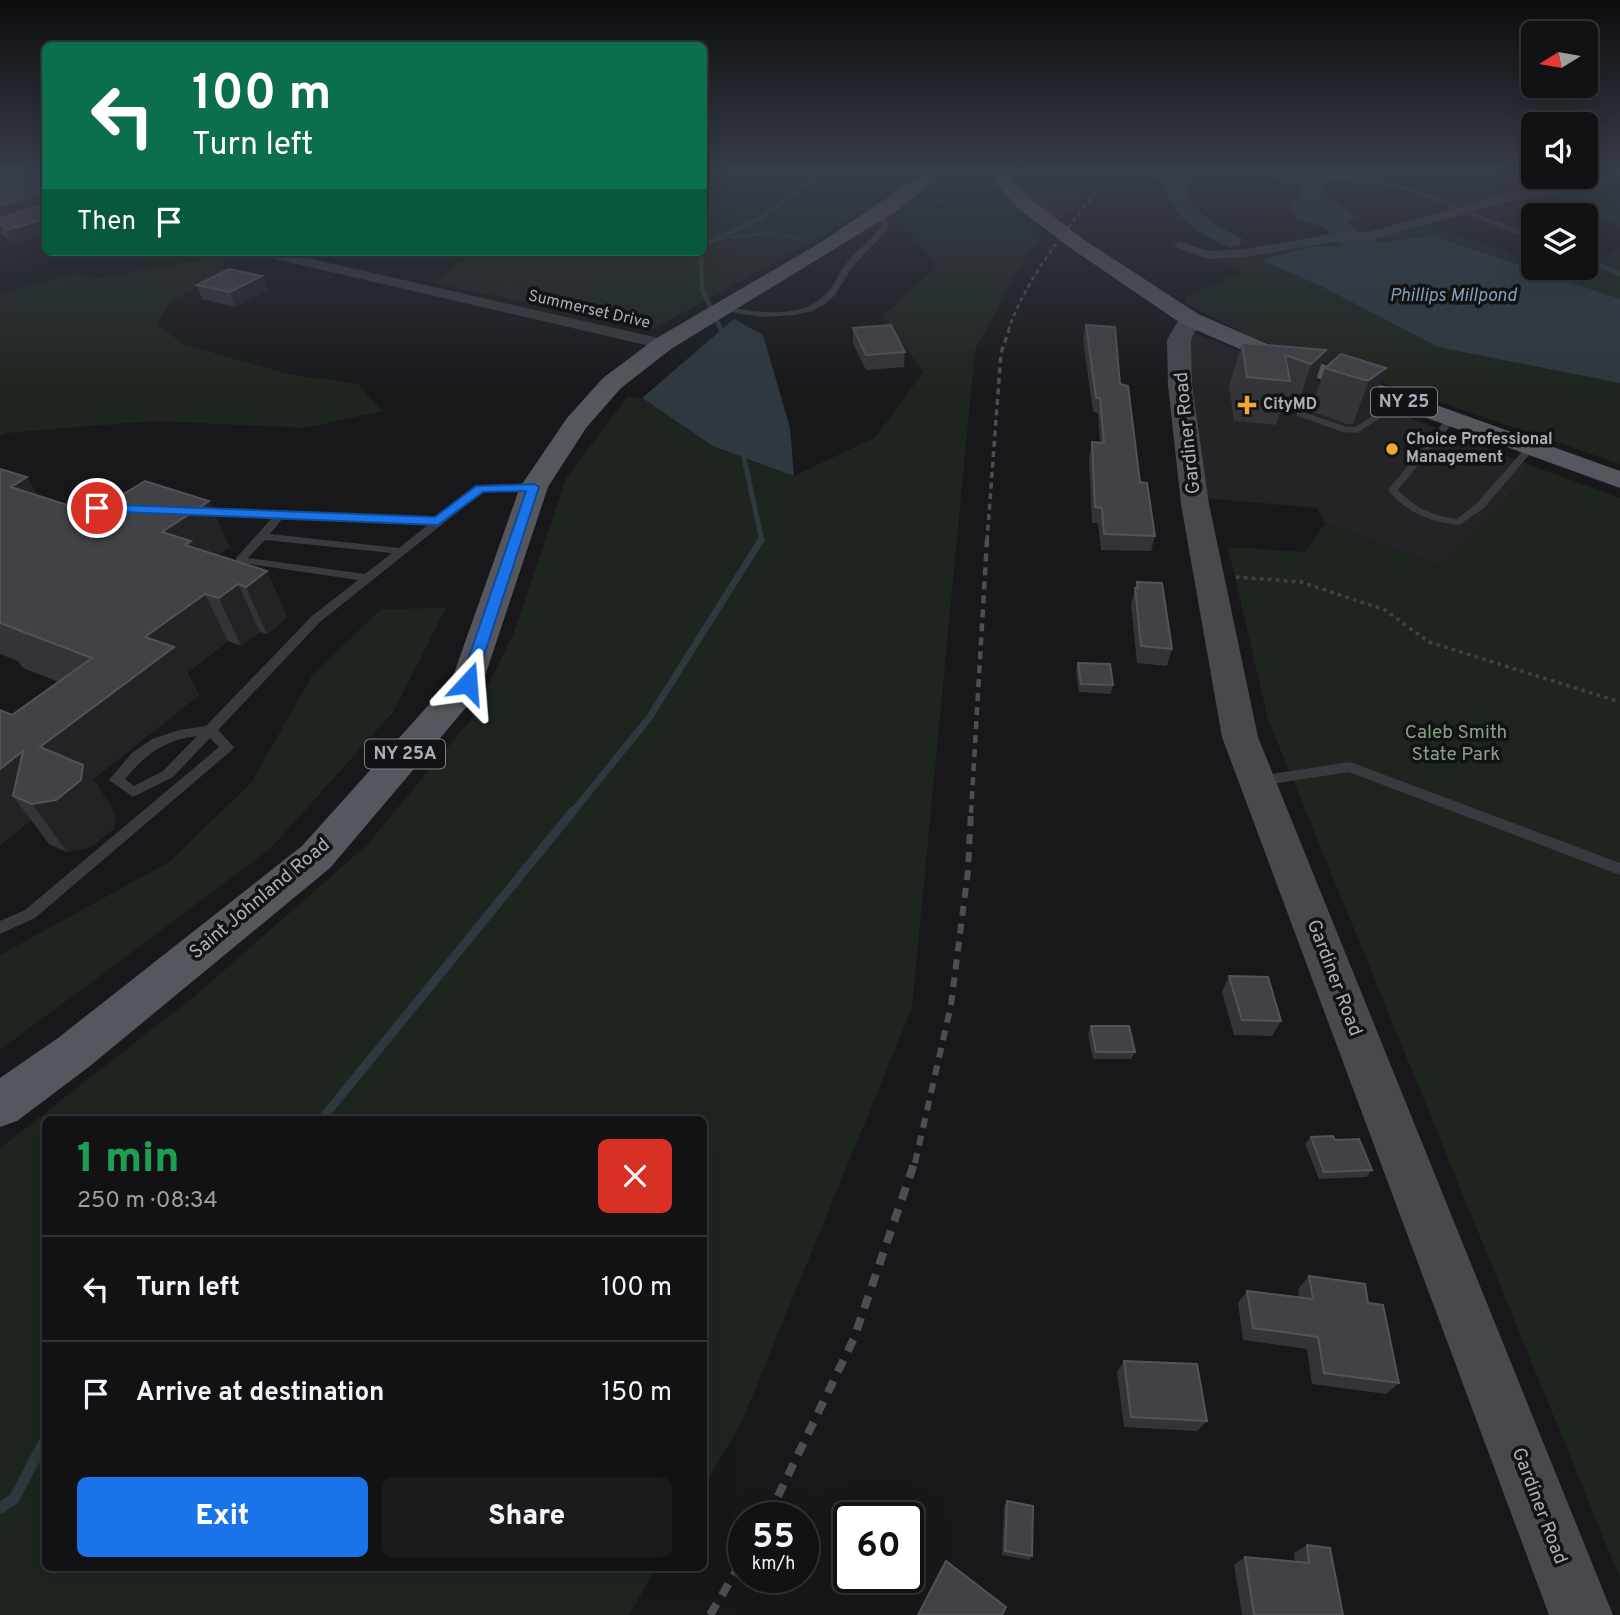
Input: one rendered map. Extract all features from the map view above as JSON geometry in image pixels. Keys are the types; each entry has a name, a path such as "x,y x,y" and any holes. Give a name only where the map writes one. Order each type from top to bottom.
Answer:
{"main road":[{"name":"Saint Johnland Road","path":"777,275 824,243"},
{"name":"Saint Johnland Road","path":"0,1105 74,1052 316,857 468,683 534,487 576,424 612,383 663,344 830,243"},
{"name":"NY 25","path":"1077,243 1189,319 1340,378 1620,481"},
{"name":"Gardiner Road","path":"1189,319 1179,340 1180,385 1208,575 1240,737 1581,1615"}],"street":[{"path":"1180,246 1208,255 1245,253 1300,243"},
{"name":"Summerset Drive","path":"279,256 663,344"}],"lane":[{"path":"718,310 762,316 791,313 818,304 831,294 848,267 870,243"},
{"path":"1340,378 1305,405 1301,414 1346,430 1357,430 1402,401"},
{"path":"1451,419 1393,490 1405,505 1432,520 1459,522 1480,506 1530,448"},
{"path":"0,928 30,914 227,747 210,730 183,732 143,747 116,780 133,792 168,774 210,730 316,620 481,488 534,487"},
{"path":"45,505 123,514 135,509"},
{"path":"188,511 438,521"},
{"path":"280,515 240,560 368,578"},
{"path":"262,536 400,551"},
{"path":"1257,781 1350,767 1620,869"}],"path":[{"path":"1208,575 1301,582 1385,610 1429,642 1620,702"}],"shaded area":[{"path":"1192,332 1527,464 1518,487 1441,563 1434,564 1325,523 1317,508 1203,498 1184,360"}],"green space":[{"path":"707,243 809,243 653,329 434,283 469,256 707,256"},
{"path":"919,243 1038,243 1026,255 975,350 912,1008 742,1421 707,1482 707,1116 42,1116 42,1571 654,1571 629,1615 0,1615 0,1148 196,995 367,845 472,718 513,635 566,479 627,397 642,398 713,446 794,476 876,437 923,372 883,316 938,265"},
{"path":"1278,243 1484,243 1521,256 1521,280 1598,280 1598,258 1620,249 1620,464 1253,338 1187,304 1184,298 1233,276 1246,275 1217,260"},
{"path":"224,256 224,273 169,302 157,325 185,345 287,374 358,384 382,411 305,428 153,421 7,433 0,437 0,294 76,272 92,279"},
{"name":"Caleb Smith State Park","path":"1527,464 1620,498 1620,1578 1268,719 1228,547 1306,552 1325,523 1431,563 1440,563 1517,489"},
{"path":"446,608 393,712 270,849 0,1050 0,955 169,862 251,783 312,676 381,609"}],"water":[{"path":"1220,243 1240,243 1240,245 1229,248"},
{"name":"Phillips Millpond","path":"1455,243 1521,266 1521,280 1564,280 1620,299 1620,383 1438,347 1319,285 1262,260 1309,247"},
{"path":"734,319 763,335 790,428 794,476 713,446 642,398"}],"building":[{"path":"229,269 262,276 230,292 197,285"},
{"path":"891,325 905,352 866,355 853,328"},
{"path":"1086,325 1115,327 1120,384 1128,386 1140,482 1147,483 1155,536 1104,534 1102,508 1095,507 1092,442 1104,443 1100,398 1096,398"},
{"path":"1242,343 1326,350 1311,364 1285,355 1290,381 1247,377"},
{"path":"1341,354 1386,368 1369,380 1364,380 1325,368"},
{"path":"0,469 27,477 11,487 92,513 145,481 209,501 162,532 191,541 185,545 267,571 246,587 238,584 219,598 205,594 145,637 174,647 40,747 83,765 81,780 56,800 32,804 13,796 23,751 0,769 0,710 12,715 92,658 0,623"},
{"path":"1137,582 1162,583 1172,649 1141,646 1135,588 1138,588"},
{"path":"1078,663 1110,664 1113,685 1081,684"},
{"path":"1229,976 1268,977 1281,1021 1242,1020"},
{"path":"1091,1026 1129,1026 1135,1052 1096,1052"},
{"path":"1333,1136 1335,1140 1359,1139 1372,1170 1324,1172 1311,1137"},
{"path":"1309,1276 1365,1284 1368,1303 1383,1305 1399,1383 1324,1373 1318,1337 1253,1328 1247,1291 1313,1299"},
{"path":"1124,1361 1197,1364 1207,1421 1131,1417"},
{"path":"1007,1501 1033,1506 1032,1556 1005,1551"},
{"path":"1307,1545 1330,1548 1343,1615 1254,1615 1245,1557 1309,1563"},
{"path":"946,1561 1006,1607 1002,1615 918,1615"}],"waterway":[{"path":"1358,243 1425,272"},
{"path":"701,256 702,289 721,330"},
{"path":"1598,265 1620,274"},
{"path":"744,458 762,541"},
{"path":"572,813 649,718 761,540"},
{"path":"324,1116 573,811"},
{"path":"0,1508 14,1499 42,1446"}],"railway":[{"path":"1008,331 1028,287 1057,243"},
{"path":"987,541 1001,353 1009,330"},
{"path":"971,813 987,540"},
{"path":"915,1163 951,1005 968,871 971,811"},
{"path":"775,1502 854,1338 915,1161"},
{"path":"710,1615 728,1585"}],"place":[{"name":"CityMD","path":"1247,405"},
{"name":"Choice Professional Management","path":"1392,449"}],"route":[{"path":"97,508 438,521 481,488 534,487 468,683"}]}
